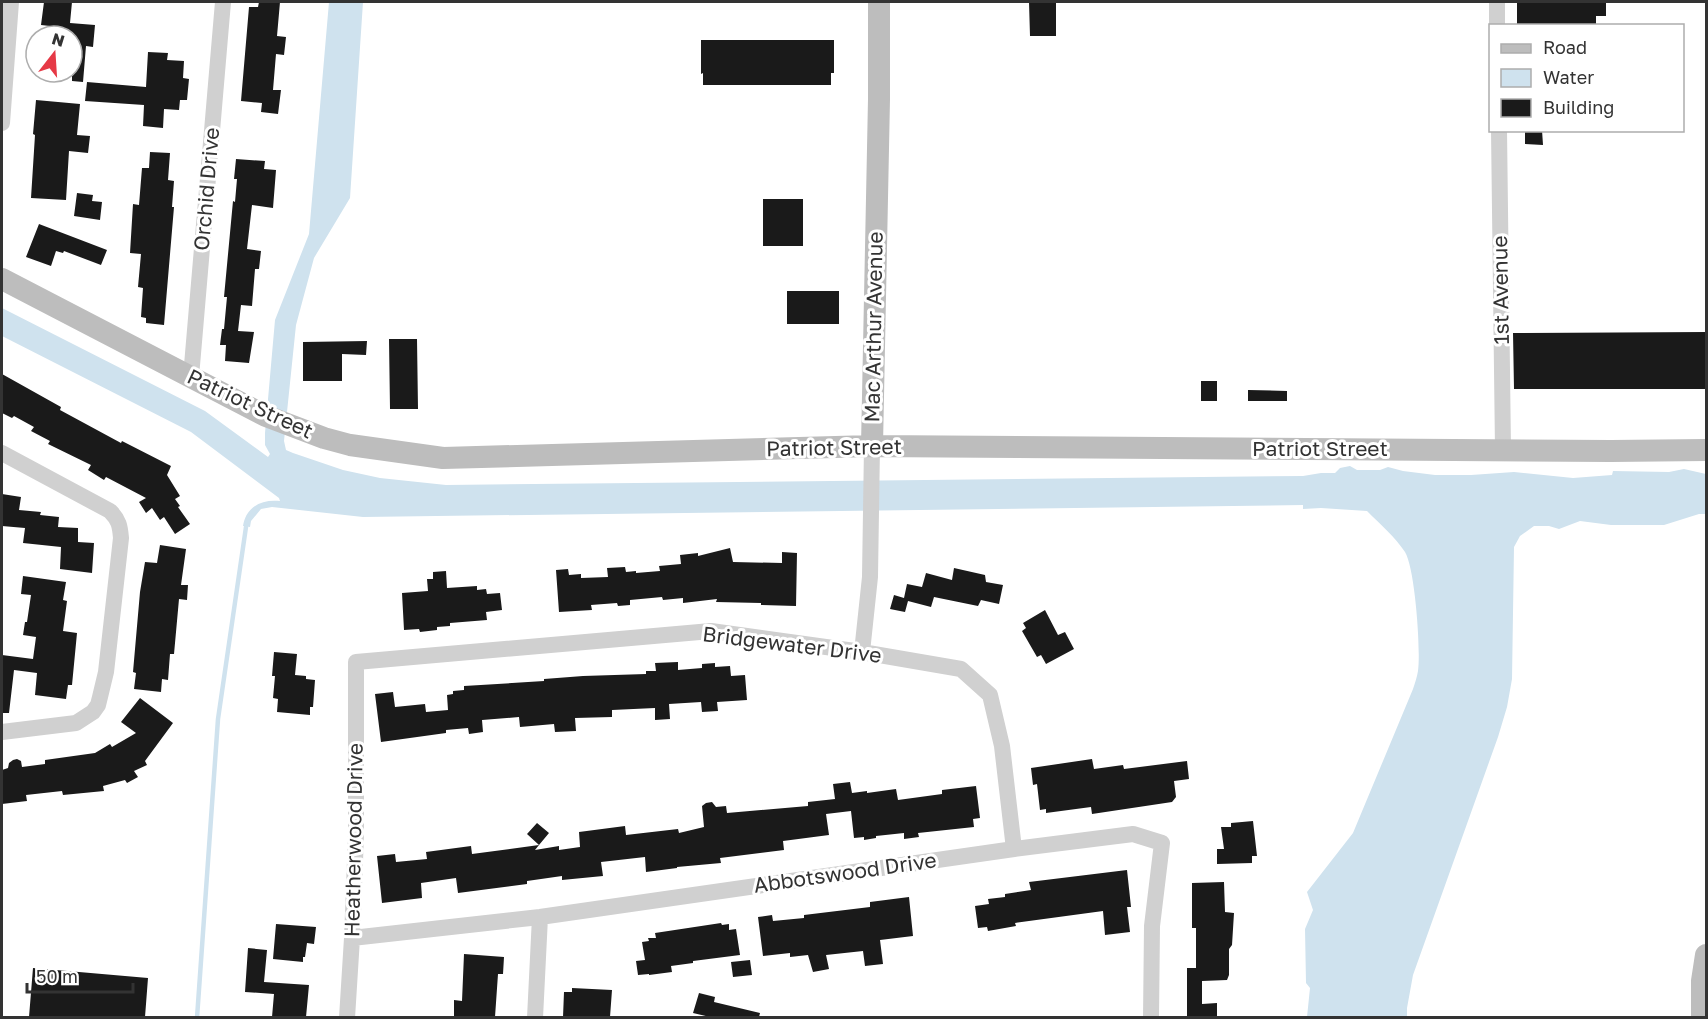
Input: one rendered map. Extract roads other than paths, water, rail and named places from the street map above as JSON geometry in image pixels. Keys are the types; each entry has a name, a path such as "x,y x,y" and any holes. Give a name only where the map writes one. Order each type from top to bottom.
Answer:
{"main road":[{"name":"Mac Arthur Avenue","path":"872,446 879,2"},
{"name":"Patriot Street","path":"2,279 266,416 350,446 443,458 872,446 1707,450"},
{"path":"1702,1017 1702,981 1707,955"}],"street":[{"path":"2,123 11,2"},
{"name":"Orchid Drive","path":"191,376 223,2"},
{"path":"1497,2 1497,24"},
{"name":"1st Avenue","path":"1499,132 1503,450"},
{"name":"Mac Arthur Avenue","path":"862,652 870,577 872,446"},
{"path":"2,453 110,511 120,525 121,538 106,672 98,705 76,723 2,732"},
{"name":"Bridgewater Drive","path":"356,662 711,632 862,652 961,669 990,696 1002,746 1014,849"},
{"name":"Heatherwood Drive","path":"347,1017 356,835 356,662"},
{"name":"Abbotswood Drive","path":"352,938 540,917 1133,834 1162,843 1152,926 1151,1017"},
{"path":"535,1017 540,917"}],"water":[{"path":"329,2 363,2 350,198 314,258 296,325 284,441 286,450 293,453 343,470 380,478 446,485 1303,476 1335,473 1340,468 1350,466 1357,470 1380,470 1388,467 1435,475 1514,472 1573,478 1612,475 1613,471 1669,472 1684,469 1706,474 1706,514 1664,525 1611,525 1580,521 1559,529 1534,526 1520,536 1514,547 1512,679 1507,707 1413,975 1407,1017 1307,1017 1310,988 1306,983 1305,929 1313,910 1307,892 1353,833 1413,689 1418,671 1419,646 1409,561 1397,541 1367,511 1303,509 1303,505 363,517 272,507 261,509 251,521 250,527 243,526 251,509 267,501 280,501 279,498 191,432 2,336 2,308 205,411 268,457 270,454 265,445 265,433 275,320 309,234"}],"waterway":[{"path":"197,1018 218,719 246,527"}]}
